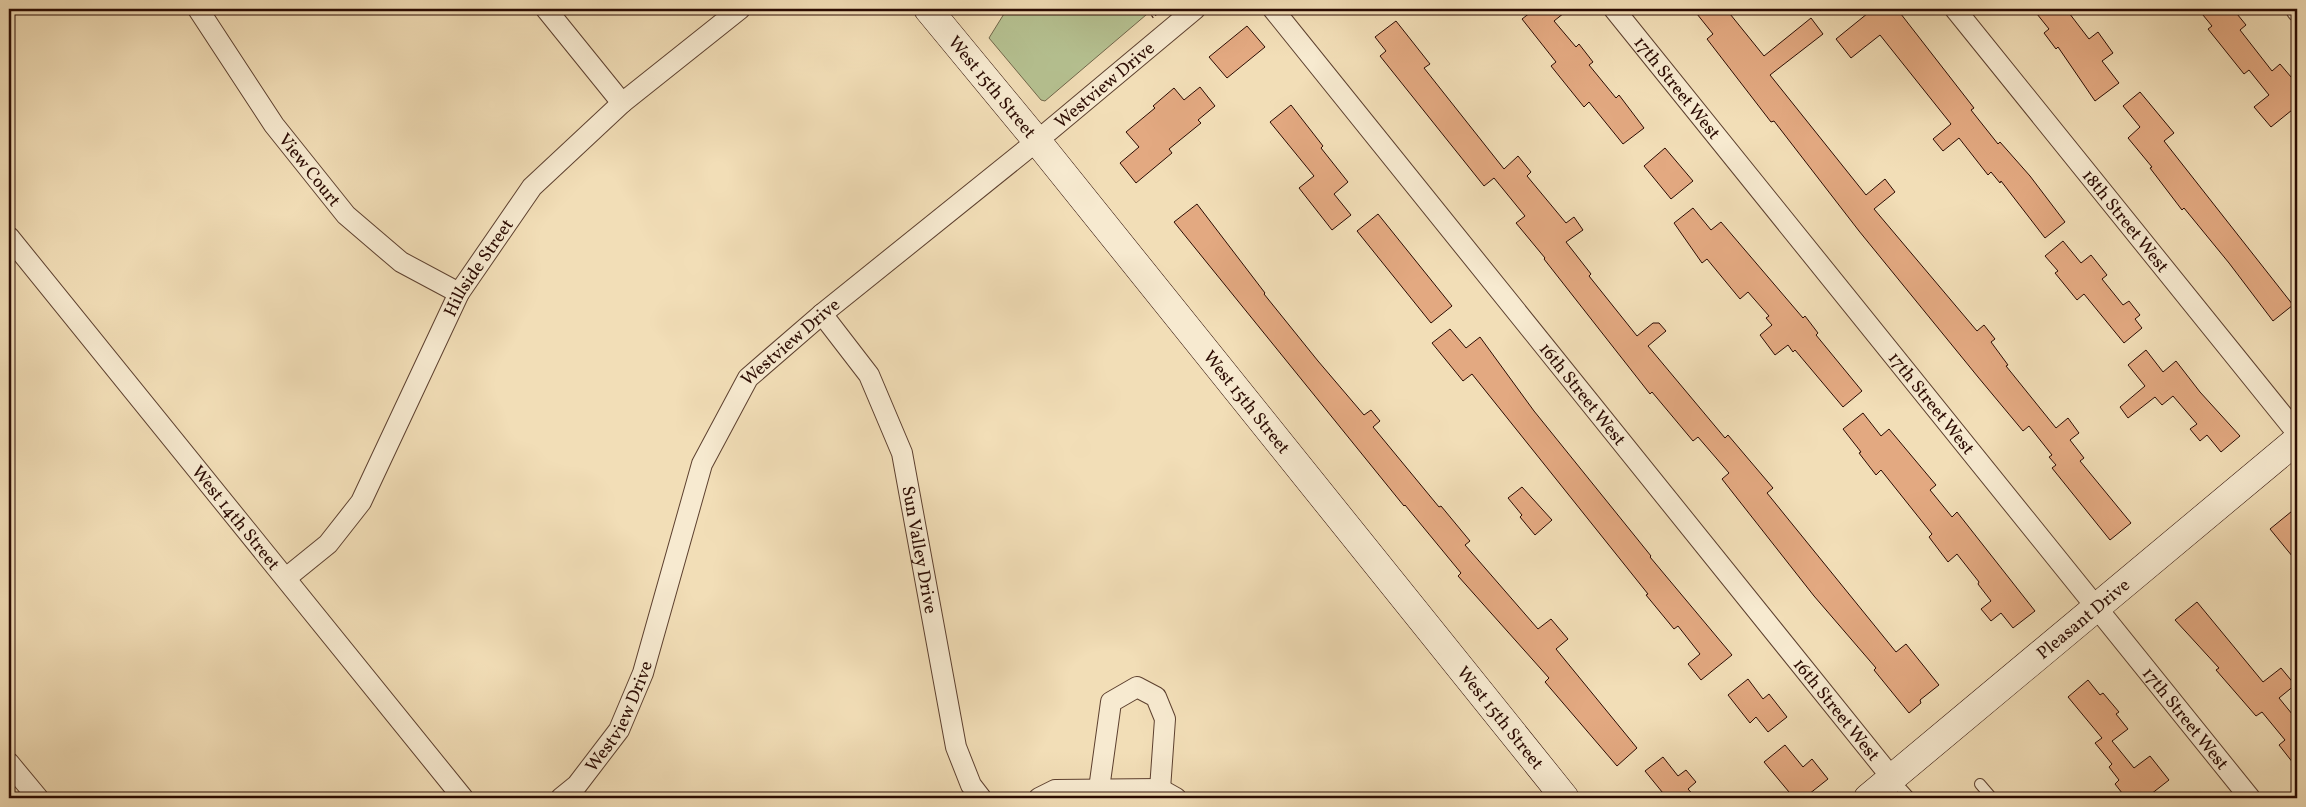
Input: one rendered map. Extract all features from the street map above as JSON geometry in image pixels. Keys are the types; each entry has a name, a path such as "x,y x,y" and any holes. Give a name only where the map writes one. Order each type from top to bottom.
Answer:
{"street":[{"name":"View Court","path":"198,9 274,125 346,215 401,262 459,293"},
{"path":"546,9 622,103"},
{"name":"Hillside Street","path":"286,578 328,544 360,502 459,293 532,188 622,103 740,9"},
{"name":"West 15th Street","path":"928,9 1037,141 1564,798"},
{"name":"Westview Drive","path":"561,798 577,785 619,730 643,673 702,464 748,378 822,314 1037,141 1195,9"},
{"name":"16th Street West","path":"1273,9 1892,778"},
{"name":"17th Street West","path":"1614,9 2250,798"},
{"name":"18th Street West","path":"1955,9 2297,433"},
{"name":"West 14th Street","path":"9,237 463,798"},
{"name":"Sun Valley Drive","path":"822,314 869,375 902,453 956,747 971,785 981,798"},
{"name":"Pleasant Drive","path":"1868,798 2297,440"},
{"path":"1039,798 1055,790 1099,789 1168,793 1165,719 1156,697 1137,687 1111,702 1099,789"},
{"path":"12,773 38,798"}],"lane":[{"path":"1892,778 1910,798"},
{"path":"1980,784 1992,798"}],"green space":[{"path":"1007,9 1153,9 1045,101 1041,100 989,38"}],"building":[{"path":"1535,9 1569,9 1554,21 1576,47 1579,44 1593,62 1589,65 1616,98 1619,95 1644,128 1623,144 1589,102 1584,107 1551,66 1556,62 1522,19"},
{"path":"1693,9 1726,9 1764,56 1811,18 1823,34 1770,75 1866,195 1885,179 1895,192 1874,209 1977,331 1984,325 1995,339 1991,342 2008,365 2006,366 2056,428 2068,418 2079,433 2070,440 2084,458 2080,461 2131,523 2110,540 2052,468 2056,465 2049,457 2052,455 2029,426 2023,431 1859,231 1774,121 1771,122 1707,39 1713,34"},
{"path":"1873,9 1897,9 1974,108 1971,110 1998,144 2000,142 2030,176 2065,222 2045,238 2001,181 2000,183 1991,172 1988,175 1959,138 1943,151 1933,139 1951,124 1880,35 1851,58 1836,39"},
{"path":"2033,9 2066,9 2089,39 2098,32 2113,53 2102,61 2119,83 2095,101 2058,47 2056,49 2044,33 2049,29"},
{"path":"2198,9 2233,9 2246,25 2240,30 2272,71 2280,64 2297,84 2297,106 2271,127 2254,107 2269,95 2249,70 2244,74 2208,29 2212,26"},
{"path":"1396,21 1430,64 1424,68 1504,169 1518,156 1531,172 1527,176 1566,223 1574,217 1583,230 1566,242 1591,274 1589,276 1637,336 1653,323 1659,323 1666,331 1648,346 1725,438 1728,435 1773,488 1767,493 1896,652 1906,644 1939,685 1920,700 1921,703 1909,713 1874,670 1876,668 1814,596 1722,479 1729,473 1698,437 1693,441 1652,392 1650,394 1516,223 1525,216 1494,178 1484,186 1380,56 1386,51 1375,37"},
{"path":"1247,26 1265,47 1227,78 1209,57"},
{"path":"1200,87 1215,106 1198,120 1201,123 1169,149 1172,153 1136,183 1120,163 1139,147 1126,132 1155,108 1153,106 1174,88 1184,100"},
{"path":"2140,92 2174,133 2164,141 2293,305 2273,321 2184,208 2182,210 2150,168 2152,167 2128,138 2140,127 2123,106"},
{"path":"1291,105 1348,182 1334,194 1351,215 1332,230 1299,188 1314,176 1270,122"},
{"path":"1665,148 1693,181 1671,199 1644,166"},
{"path":"1197,204 1264,294 1318,361 1364,415 1371,410 1380,421 1373,427 1439,507 1441,506 1470,541 1465,545 1538,629 1551,619 1568,639 1556,649 1637,748 1617,766 1545,682 1549,678 1458,576 1461,573 1404,506 1174,222"},
{"path":"1693,208 1711,230 1721,222 1803,318 1805,316 1818,333 1816,335 1862,391 1843,407 1795,350 1793,352 1788,345 1775,355 1760,335 1772,325 1766,318 1769,316 1748,292 1740,299 1707,259 1702,263 1674,223"},
{"path":"1378,214 1452,306 1431,323 1357,231"},
{"path":"2063,241 2081,263 2091,255 2107,275 2102,279 2123,305 2129,301 2140,315 2135,319 2142,328 2124,343 2084,294 2077,300 2055,273 2058,271 2045,256"},
{"path":"1450,329 1466,348 1480,337 1534,411 1650,557 1732,655 1701,680 1688,664 1700,654 1678,626 1674,629 1646,595 1648,594 1472,374 1463,381 1432,343"},
{"path":"2146,350 2163,372 2176,361 2200,392 2240,436 2221,452 2207,435 2200,441 2190,429 2197,424 2173,396 2162,405 2155,397 2128,418 2120,407 2145,386 2128,365"},
{"path":"1863,413 1881,436 1889,429 1936,485 1930,490 1952,517 1957,512 2035,611 2013,628 2001,613 1991,621 1981,609 1991,601 1978,584 1979,582 1957,554 1948,562 1929,537 1932,534 1881,470 1876,475 1843,429"},
{"path":"1522,487 1552,520 1535,535 1520,517 1522,515 1508,498"},
{"path":"2297,507 2297,562 2270,529"},
{"path":"2197,602 2263,682 2281,668 2295,685 2279,698 2297,720 2297,768 2279,745 2285,740 2262,712 2256,716 2216,670 2219,668 2175,620"},
{"path":"1748,679 1763,699 1769,694 1787,717 1768,732 1756,717 1750,723 1728,695"},
{"path":"2088,680 2100,695 2103,693 2119,712 2116,714 2128,729 2112,741 2134,768 2150,756 2169,780 2146,798 2126,798 2115,784 2119,780 2109,767 2112,764 2095,743 2102,738 2068,697"},
{"path":"1785,745 1803,767 1812,759 1828,779 1804,798 1794,798 1764,762"},
{"path":"1663,757 1678,776 1686,770 1696,782 1688,789 1696,798 1667,798 1645,771"}]}
